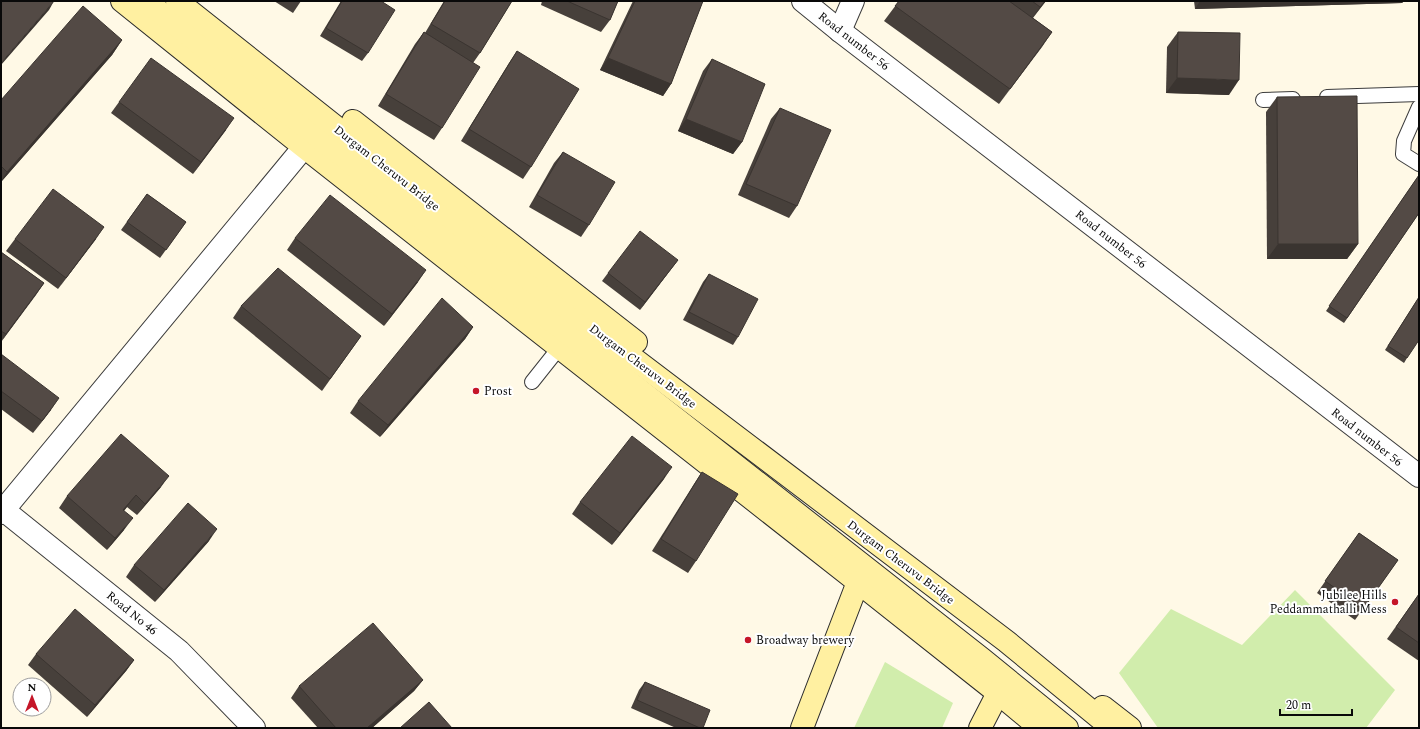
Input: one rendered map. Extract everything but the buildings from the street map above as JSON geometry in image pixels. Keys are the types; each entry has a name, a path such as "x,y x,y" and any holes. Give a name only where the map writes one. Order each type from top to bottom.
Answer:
{"main road":[{"path":"122,1 304,147 858,582 1040,728"},
{"name":"Durgam Cheruvu Bridge","path":"146,1 976,654 1067,728"},
{"name":"Durgam Cheruvu Bridge","path":"177,1 505,261 1000,637 1112,728"},
{"path":"199,1 649,352 988,613 1130,728"},
{"path":"802,728 858,582"},
{"path":"980,728 998,693"}],"street":[{"name":"Road number 56","path":"803,1 1419,476"},
{"path":"840,31 853,1"},
{"path":"2,511 304,147"},
{"name":"Road No 46","path":"2,511 179,651 254,728"}],"lane":[{"path":"1263,100 1419,94"},
{"path":"1419,107 1404,141 1403,154 1419,164"},
{"path":"532,382 559,348"}],"green space":[{"path":"1295,590 1395,690 1366,728 1158,728 1119,673 1171,609 1242,645"},
{"path":"885,662 953,703 942,728 854,728"}],"place":[{"name":"Prost","path":"476,391"},
{"name":"Jubilee Hills Peddammathalli Mess","path":"1395,602"},
{"name":"Broadway brewery","path":"748,640"}]}
